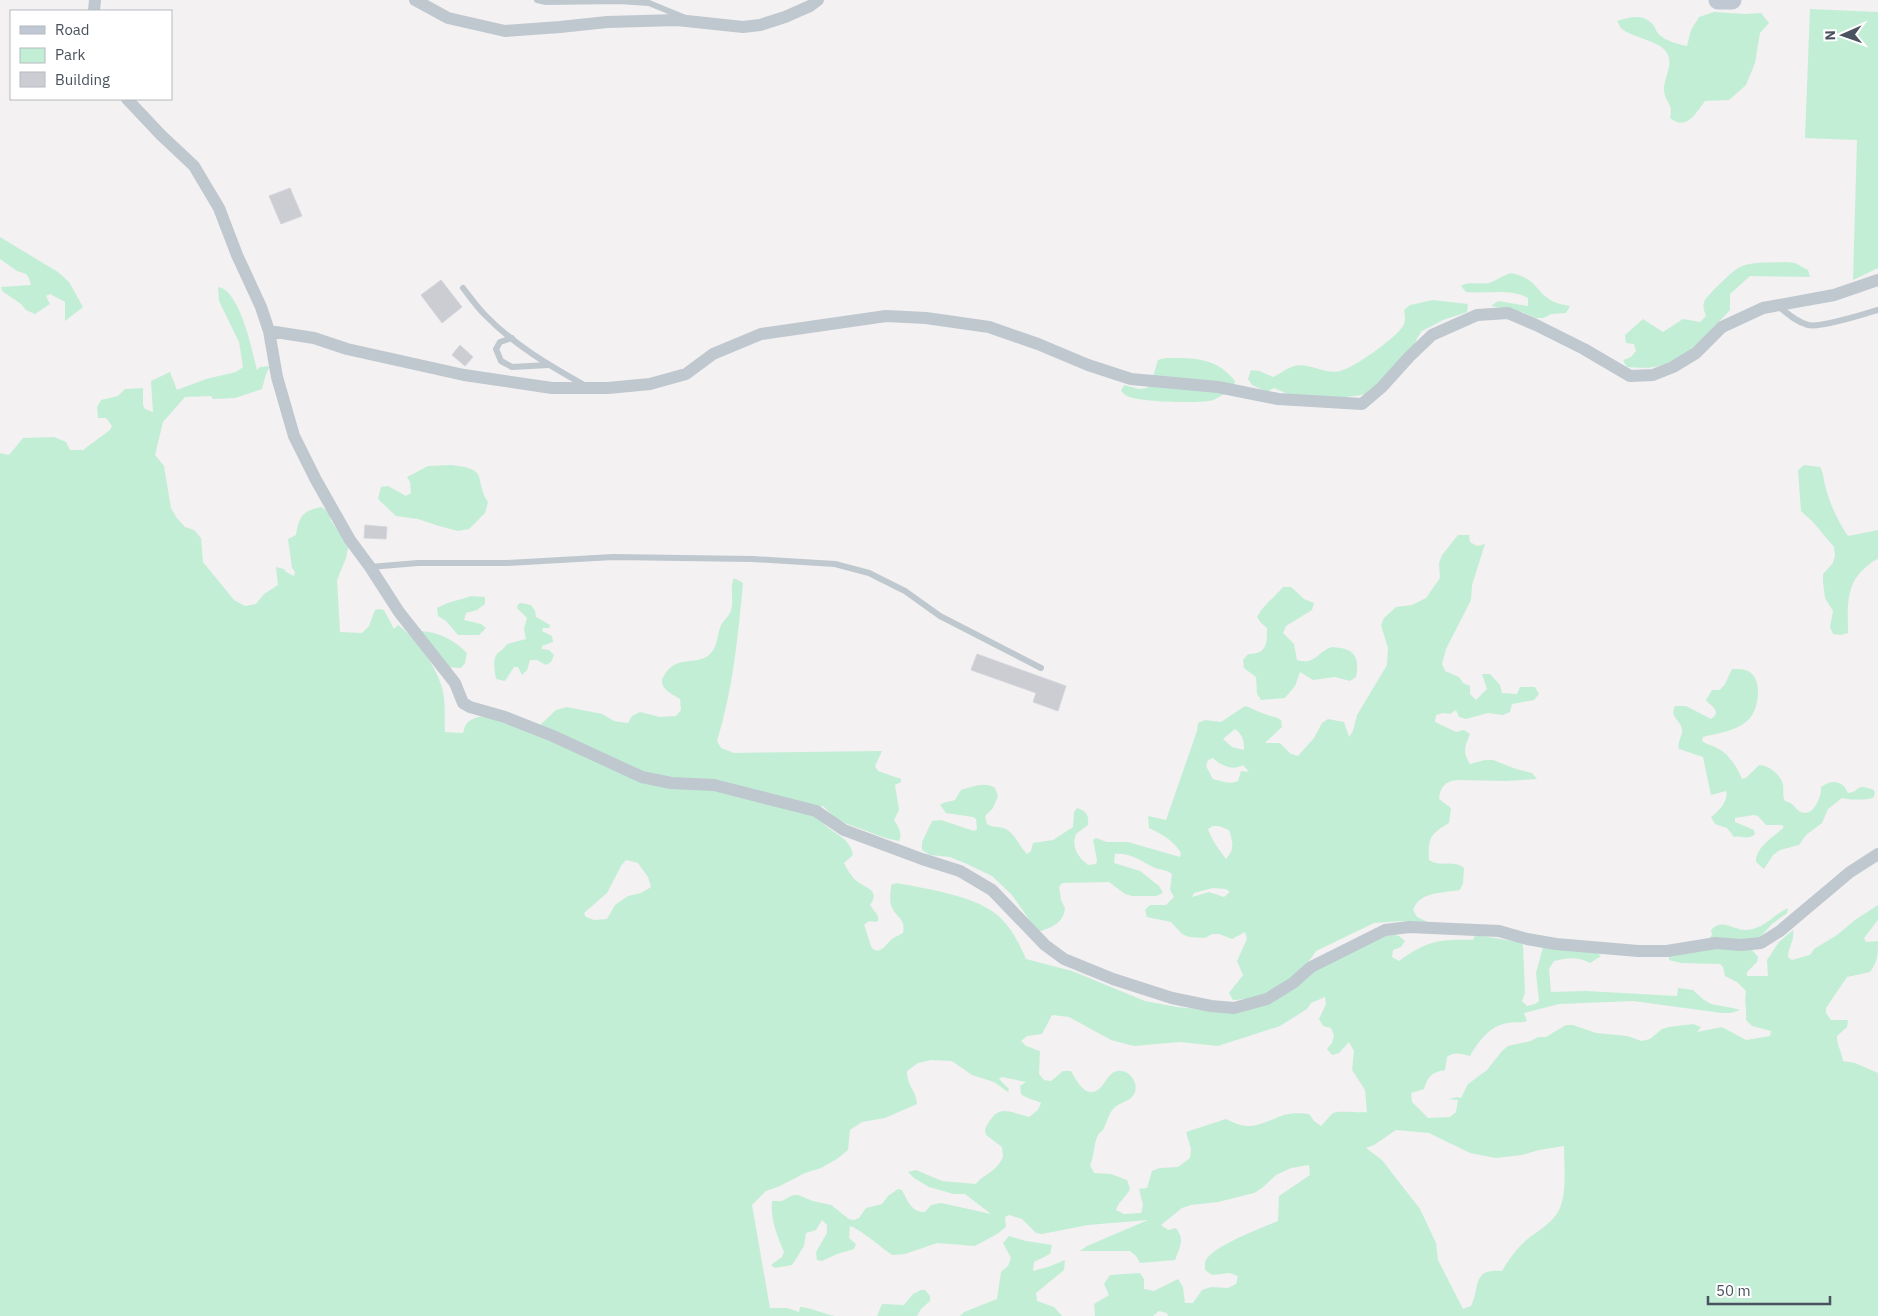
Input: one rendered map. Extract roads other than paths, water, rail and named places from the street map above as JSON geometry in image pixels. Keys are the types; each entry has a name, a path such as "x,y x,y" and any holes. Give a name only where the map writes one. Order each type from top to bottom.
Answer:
{"street":[{"path":"415,0 448,18 505,31 607,22 677,20 743,27 760,25 802,10 818,0"},
{"path":"1718,0 1732,0"},
{"path":"128,100 194,166 219,208 237,255 261,307 269,331 277,377 294,436 316,480 340,523 399,612 455,683 463,703 470,707 505,717 554,736 642,777 671,783 714,785 816,811 844,830 922,859 960,870 992,890 1045,945 1064,959 1113,979 1172,998 1210,1006 1234,1008 1267,999 1293,984 1311,967 1340,951 1385,930 1409,927 1499,931 1527,939 1556,944 1638,951 1667,951 1716,943 1741,945 1761,943 1780,931 1850,872 1878,854"},
{"path":"269,331 314,338 347,349 464,376 552,388 589,388 650,384 686,374 713,354 761,334 886,316 926,318 989,327 1038,344 1088,365 1131,379 1218,387 1278,399 1362,404 1382,387 1432,335 1477,315 1508,313 1584,349 1630,376 1653,375 1673,368 1696,353 1722,328 1763,308 1834,295 1878,280"}],"lane":[{"path":"538,0 546,2 619,1 649,3 693,22"},
{"path":"463,288 483,313 512,338 548,365 589,388"},
{"path":"1776,305 1793,318 1809,326 1829,323 1878,310"},
{"path":"512,338 500,342 496,348 501,361 512,367 548,365"},
{"path":"370,567 418,563 506,563 613,557 752,559 835,564 869,573 905,590 940,616 1041,668"}]}
